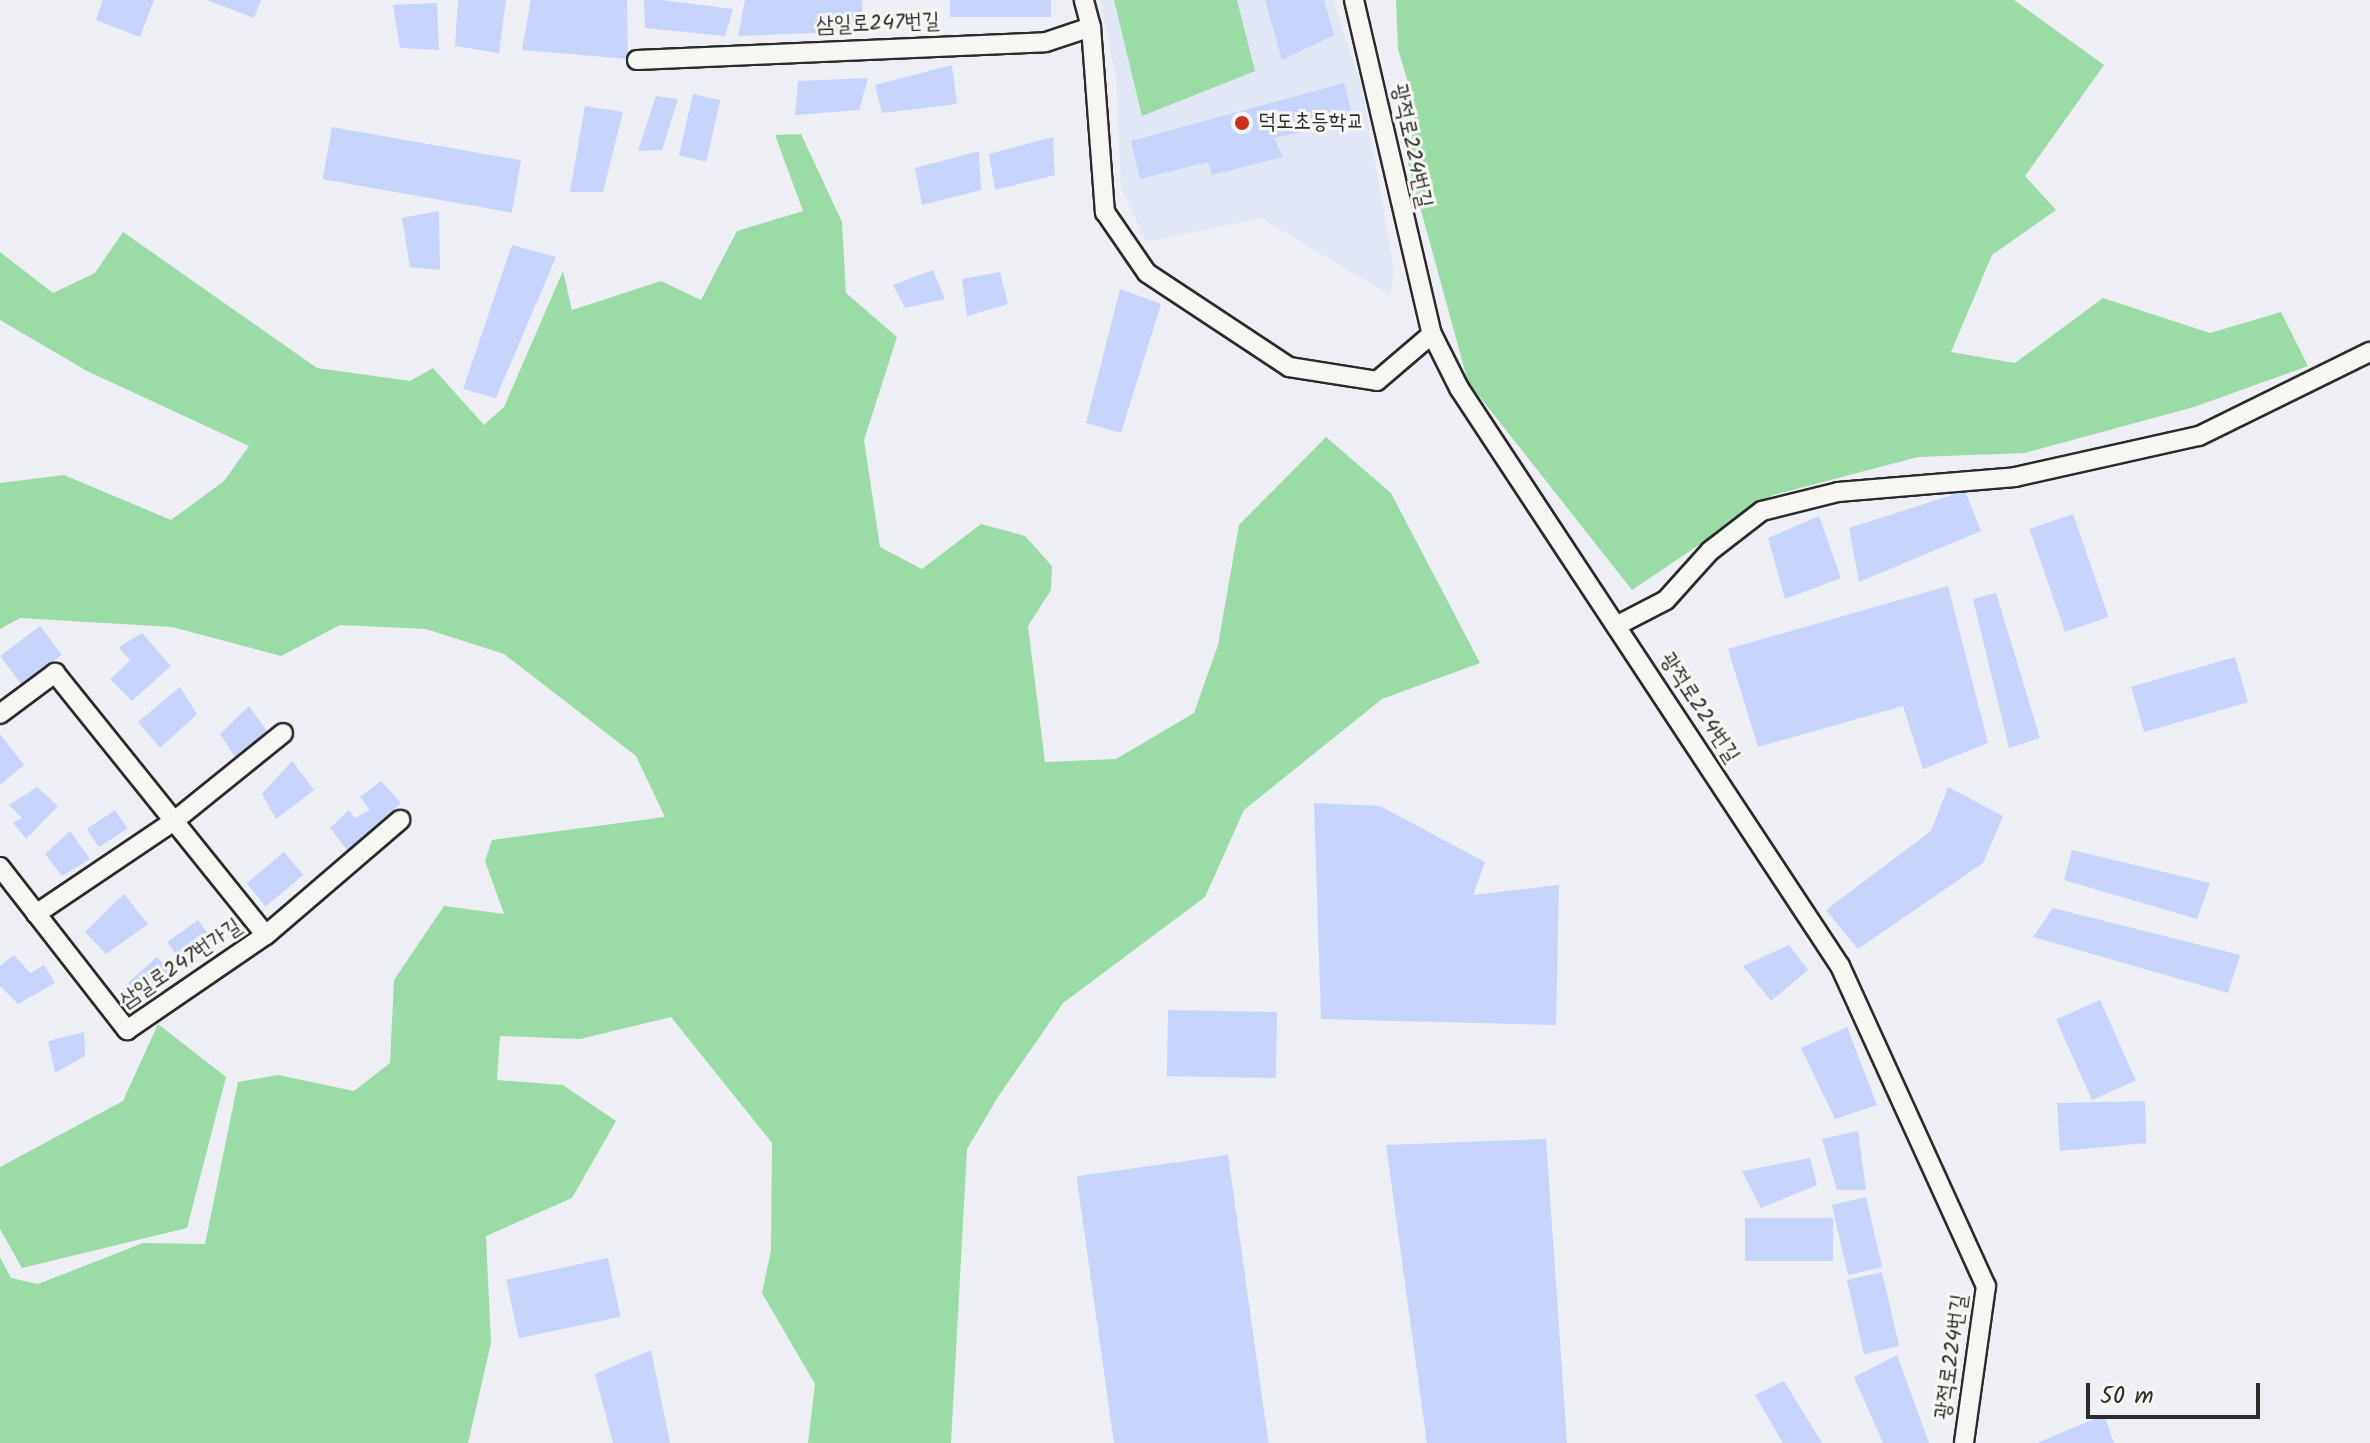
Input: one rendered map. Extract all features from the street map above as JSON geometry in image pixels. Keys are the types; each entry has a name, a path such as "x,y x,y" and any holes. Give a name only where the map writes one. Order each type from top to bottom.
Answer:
{"street":[{"path":"1084,0 1091,27 1105,212 1147,273 1289,367 1377,381 1432,334"},
{"name":"광적로224번길","path":"1354,0 1432,334 1459,388 1840,966 1986,1286 1964,1443"},
{"name":"삼일로247번길","path":"637,60 1046,42 1091,27"},
{"path":"1616,626 1666,600 1710,551 1762,511 1838,492 2015,477 2199,436 2370,352"},
{"name":"삼일로247번가길","path":"0,714 55,673 266,935"},
{"path":"36,914 174,821 283,733"},
{"name":"삼일로247번가길","path":"0,867 127,1030 266,935 400,820"}],"shaded area":[{"name":"덕도초등학교","path":"1100,0 1333,0 1362,88 1394,269 1390,295 1261,218 1146,242 1121,187 1116,78"}],"green space":[{"path":"1114,0 1237,0 1255,71 1142,116"},
{"path":"1396,0 2014,0 2104,65 2025,176 2056,210 1992,255 1951,352 2015,363 2103,298 2210,333 2281,312 2308,366 2194,407 2025,453 1918,457 1773,495 1632,590 1468,382 1408,163 1416,110 1398,49"},
{"path":"801,134 842,222 846,293 897,337 864,440 880,547 922,569 981,524 1025,536 1052,566 1051,590 1028,626 1045,762 1116,759 1194,713 1218,645 1239,525 1326,437 1391,493 1480,663 1382,699 1244,810 1205,897 1063,1003 998,1097 967,1149 951,1443 808,1443 815,1384 762,1293 771,1250 772,1143 671,1017 580,1039 500,1036 497,1080 563,1085 616,1121 572,1198 486,1236 491,1343 468,1443 0,1443 0,1257 11,1278 38,1284 143,1243 205,1244 238,1082 278,1075 354,1091 390,1063 394,980 444,906 504,914 485,861 492,840 665,817 636,756 504,654 426,629 340,625 281,656 172,627 20,618 0,629 0,483 64,475 171,520 224,481 249,446 87,371 0,320 0,252 53,293 95,273 123,232 317,368 410,381 433,368 484,425 504,407 563,271 572,310 661,281 701,300 737,231 803,211 775,135"},
{"path":"158,1024 226,1077 187,1228 22,1268 0,1229 0,1167 123,1101"}],"building":[{"path":"103,0 154,0 140,37 96,20"},
{"path":"207,0 261,0 254,18"},
{"path":"458,0 506,0 499,53 455,46"},
{"path":"531,0 627,0 628,59 522,50"},
{"path":"644,0 733,9 725,36 645,28"},
{"path":"745,0 862,0 863,31 738,36"},
{"path":"950,0 1051,0 1051,17 950,17"},
{"path":"1265,0 1324,0 1334,35 1282,60"},
{"path":"437,3 439,50 400,48 393,5"},
{"path":"952,65 957,104 882,113 875,85"},
{"path":"868,78 859,110 795,115 798,81"},
{"path":"1344,83 1354,121 1274,138 1283,157 1212,175 1208,162 1140,179 1131,141"},
{"path":"693,94 720,100 706,162 679,155"},
{"path":"656,96 678,99 662,150 638,151"},
{"path":"585,106 623,112 603,192 570,192"},
{"path":"332,127 521,160 512,213 323,179"},
{"path":"1053,137 1055,175 995,190 989,154"},
{"path":"979,151 981,190 922,205 915,168"},
{"path":"439,211 440,270 410,267 402,218"},
{"path":"512,245 556,257 496,398 463,389"},
{"path":"933,270 945,299 905,308 893,285"},
{"path":"1000,272 1008,304 967,316 962,279"},
{"path":"1120,289 1161,304 1121,433 1086,423"},
{"path":"1965,491 1981,531 1859,582 1849,528"},
{"path":"2073,514 2108,617 2065,632 2030,529"},
{"path":"1819,516 1841,578 1785,599 1768,538"},
{"path":"1948,586 1988,743 1923,769 1903,706 1758,747 1728,649"},
{"path":"1996,593 2040,738 2009,748 1973,599"},
{"path":"40,626 62,655 22,685 0,656"},
{"path":"142,633 171,666 132,701 110,679 130,661 119,647"},
{"path":"2235,657 2248,702 2144,732 2131,687"},
{"path":"180,687 197,714 160,748 138,722"},
{"path":"249,706 270,735 235,757 220,734"},
{"path":"0,734 24,765 0,785"},
{"path":"292,761 314,790 276,819 262,794"},
{"path":"381,781 401,803 348,851 330,828 349,810 355,818 370,810 360,797"},
{"path":"37,787 58,806 26,839 13,823 22,818 9,805"},
{"path":"1948,787 2003,816 1983,863 1858,949 1826,910 1931,831"},
{"path":"1314,803 1380,806 1485,862 1473,895 1559,885 1556,1025 1321,1019"},
{"path":"115,810 127,828 99,847 87,829"},
{"path":"70,831 90,859 62,876 45,854"},
{"path":"2072,850 2210,883 2197,919 2064,880"},
{"path":"284,852 303,875 266,906 246,883"},
{"path":"124,894 148,924 106,954 85,932"},
{"path":"2053,908 2240,955 2228,993 2033,937"},
{"path":"198,920 212,939 181,962 167,942"},
{"path":"1789,945 1808,970 1771,1001 1743,966"},
{"path":"14,955 30,973 44,965 55,983 18,1004 0,986 0,966"},
{"path":"157,957 174,976 135,1010 118,992"},
{"path":"2100,1000 2136,1080 2092,1100 2056,1020"},
{"path":"1168,1010 1277,1012 1276,1078 1167,1076"},
{"path":"1847,1027 1877,1105 1835,1119 1801,1048"},
{"path":"84,1032 85,1056 55,1073 48,1041"},
{"path":"2145,1101 2146,1143 2060,1151 2057,1103"},
{"path":"1858,1131 1866,1190 1837,1190 1822,1139"},
{"path":"1546,1139 1567,1443 1427,1443 1386,1145"},
{"path":"1228,1155 1268,1443 1114,1443 1076,1176"},
{"path":"1810,1158 1817,1185 1761,1208 1742,1171"},
{"path":"1866,1197 1882,1267 1848,1275 1832,1205"},
{"path":"1745,1218 1833,1218 1833,1261 1745,1261"},
{"path":"608,1258 620,1317 519,1338 506,1280"},
{"path":"1882,1272 1899,1346 1864,1354 1847,1280"},
{"path":"651,1350 670,1443 613,1443 595,1374"},
{"path":"1897,1355 1929,1443 1883,1443 1854,1377"},
{"path":"1784,1381 1822,1443 1783,1443 1755,1395"},
{"path":"2104,1415 2114,1443 2037,1443"}],"place":[{"name":"덕도초등학교","path":"1242,123"}]}
